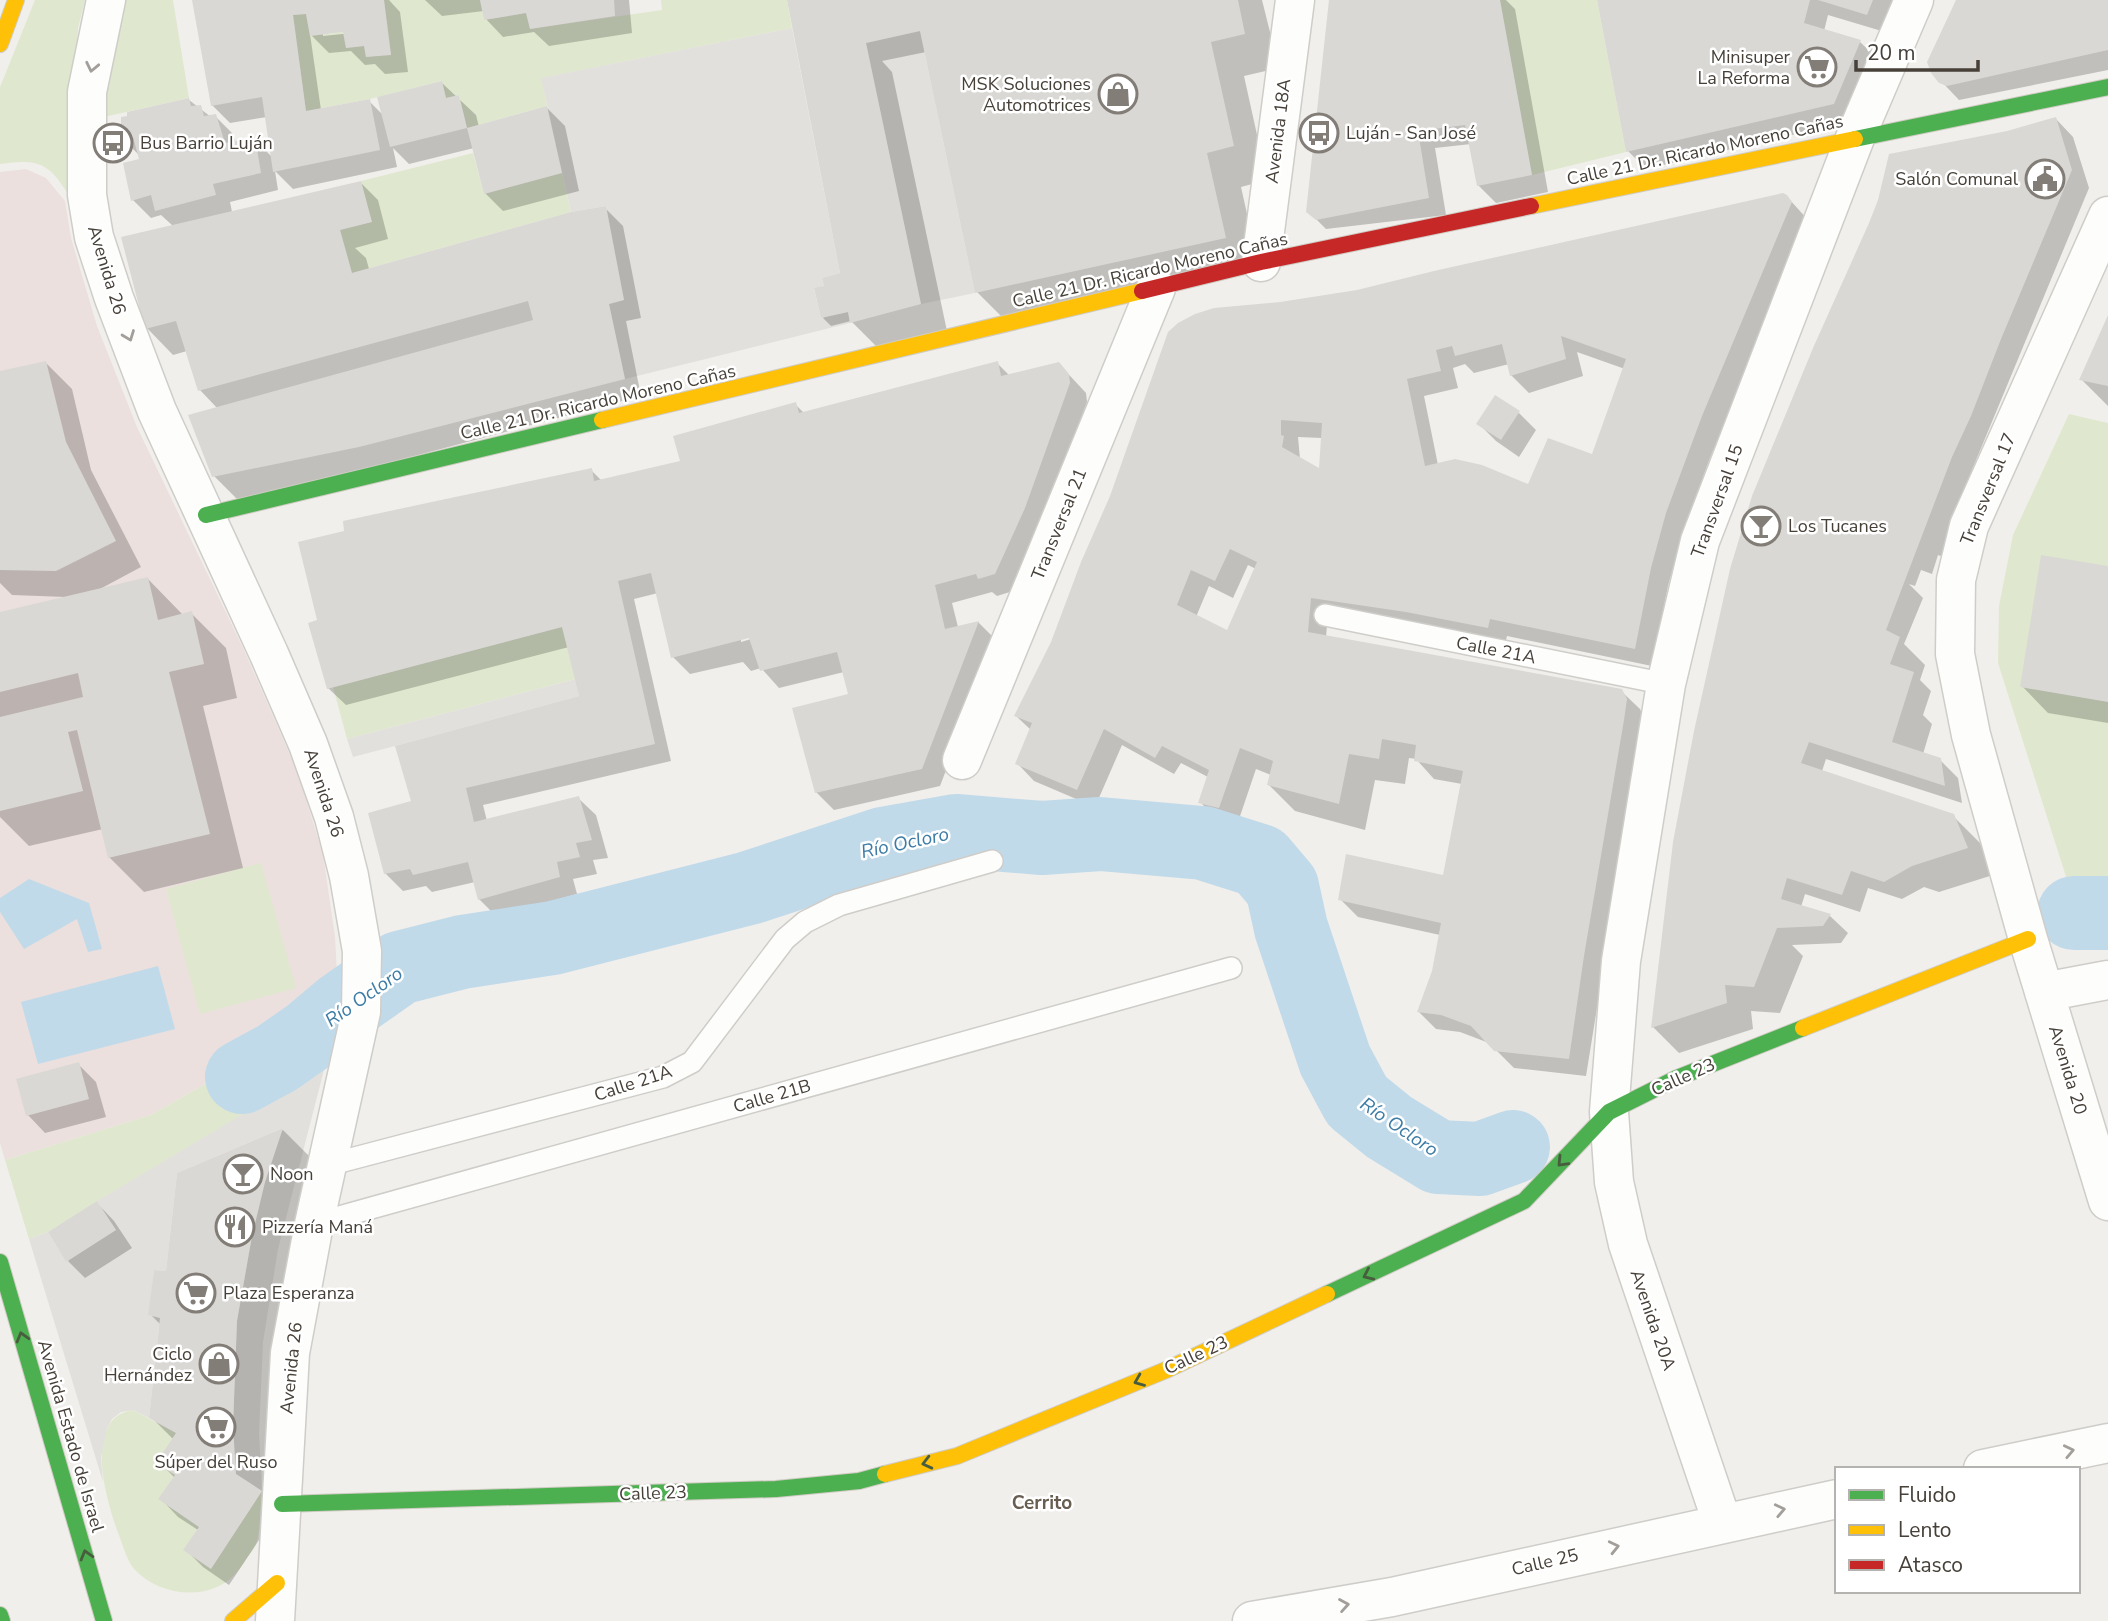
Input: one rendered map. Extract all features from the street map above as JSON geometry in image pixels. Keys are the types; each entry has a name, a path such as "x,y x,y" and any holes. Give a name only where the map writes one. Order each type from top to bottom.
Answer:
{"street":[{"path":"2,39 9,12 5,0"},
{"path":"2,39 16,0"},
{"name":"Avenida 26","path":"106,0 87,92 87,195 94,237 114,298 158,411 269,654 312,756 334,817 349,876 362,951 361,1012 314,1224 290,1353 275,1621"},
{"name":"Avenida 18A","path":"1261,262 1295,0"},
{"name":"Transversal 15","path":"1609,1112 1621,961 1667,684 1700,541 1855,138 1914,0"},
{"name":"Calle 21 Dr. Ricardo Moreno Cañas","path":"206,515 1261,262 2108,87"},
{"name":"Transversal 17","path":"2028,939 1971,735 1955,654 1956,580 1969,526 2108,216"},
{"name":"Transversal 21","path":"962,760 1156,288"},
{"name":"Avenida 20","path":"2028,939 2108,1201"},
{"name":"Calle 23","path":"282,1504 776,1489 859,1480 957,1456 1166,1370 1524,1201 1609,1112 1677,1078 2028,939"},
{"path":"2044,992 2108,980"},
{"name":"Avenida 20A","path":"1609,1112 1614,1182 1628,1244 1722,1522"},
{"name":"Avenida Estado de Israel","path":"0,1262 104,1621"},
{"path":"1993,1467 2108,1443"},
{"name":"Calle 25","path":"1252,1621 1392,1597 1722,1522 1835,1499"},
{"path":"233,1621 277,1583"},
{"path":"99,1601 123,1621"},
{"path":"0,1615 2,1621"}],"lane":[{"name":"Calle 21A","path":"1325,615 1667,684"},
{"name":"Calle 21A","path":"328,1165 663,1077 692,1062 785,939 805,922 839,905 992,861"},
{"name":"Calle 21B","path":"314,1224 1231,968"}],"shaded area":[{"path":"792,28 840,273 822,278 824,286 814,289 821,318 848,312 850,323 625,379 609,304 624,300 606,206 571,212 541,78"},
{"path":"920,31 975,293 921,304 866,43"},
{"path":"26,169 46,178 65,201 71,238 97,326 137,427 244,650 297,771 323,854 335,937 338,994 277,1043 151,1115 5,1160 0,1143 0,172"},
{"path":"576,679 579,696 395,746 353,757 347,739"},
{"path":"335,1027 278,1249 263,1342 259,1433 262,1491 236,1474 233,1427 237,1321 252,1236 265,1182 283,1128 177,1173 166,1271 154,1270 149,1315 160,1318 149,1418 133,1410 121,1412 112,1419 107,1428 101,1457 103,1482 29,1239 48,1232 66,1262 116,1230 97,1201 307,1076"}],"green space":[{"path":"35,0 85,0 78,28 71,199 57,178 43,166 25,162 0,164 0,87"},
{"path":"115,0 173,0 189,98 104,117"},
{"path":"384,0 480,0 484,20 526,13 530,29 662,10 661,0 787,0 792,28 542,78 547,106 467,128 459,95 446,98 442,81 306,111 293,15 306,14 310,36 343,32 346,48 364,46 366,57 391,54"},
{"path":"1500,0 1597,0 1626,152 1532,175"},
{"path":"473,153 484,194 562,173 571,212 352,273 340,230 371,222 361,181"},
{"path":"2069,414 2108,423 2108,892 2069,886 1998,663 1999,606 2013,535"},
{"path":"562,627 576,679 347,739 333,687"},
{"path":"261,863 296,988 200,1014 166,889"},
{"path":"338,994 335,1027 307,1076 48,1232 29,1239 5,1160 151,1115 277,1043"},
{"path":"133,1410 176,1433 157,1463 175,1475 159,1499 199,1527 184,1550 211,1568 262,1491 259,1532 255,1546 227,1582 207,1591 173,1591 142,1577 129,1560 108,1499 102,1461 107,1428 117,1416"}],"water":[{"path":"29,879 89,903 102,949 88,952 77,919 24,949 0,912 0,898"},
{"path":"158,966 175,1029 38,1064 21,1002"}],"building":[{"path":"192,0 384,0 391,55 366,57 364,46 346,48 343,32 310,36 306,14 293,15 306,111 370,99 380,150 273,172 262,97 211,106"},
{"path":"480,0 614,0 615,16 530,29 526,13 484,20"},
{"path":"787,0 1238,0 1245,34 1211,42 1234,146 1207,153 1226,238 975,293 920,31 866,43 921,304 850,323 848,312 821,318 814,288 824,286 822,278 840,273"},
{"path":"1329,0 1500,0 1532,175 1477,186 1465,125 1418,131 1429,198 1316,220 1306,212"},
{"path":"1597,0 1810,0 1804,23 1861,40 1834,104 1626,152"},
{"path":"1818,0 1873,0 1867,15"},
{"path":"1956,0 2108,0 2108,50 1947,86 1939,83 1927,62"},
{"path":"442,81 446,98 459,95 467,128 390,147 377,97"},
{"path":"189,98 191,106 201,105 204,116 216,114 225,143 255,137 261,173 213,184 216,195 155,211 151,195 131,201 123,163 139,159 133,137 121,140 121,117 127,116 127,112"},
{"path":"547,106 562,173 484,194 467,128"},
{"path":"2056,117 2072,170 1952,457 1886,630 1900,637 1890,664 1914,672 1892,742 1941,758 1945,786 1809,742 1801,763 1954,814 1968,848 1912,866 1884,882 1851,871 1842,895 1787,878 1781,899 1831,914 1823,926 1777,928 1754,987 1725,985 1727,1003 1651,1028 1673,842 1694,731 1730,569 1752,496 1878,200 1889,154 2007,131"},
{"path":"361,181 372,222 340,230 352,273 571,212 606,206 624,300 609,304 625,379 359,447 212,477 188,415 533,320 528,301 198,391 176,321 145,329 121,237"},
{"path":"1783,193 1792,202 1702,416 1666,513 1651,568 1635,649 1490,619 1488,628 1311,598 1308,632 1622,689 1627,699 1624,720 1569,1059 1494,1051 1471,1026 1441,1015 1417,1012 1432,971 1441,923 1338,900 1346,854 1443,875 1463,771 1414,761 1416,745 1382,739 1379,759 1349,754 1339,804 1267,785 1273,761 1240,748 1219,808 1198,803 1209,770 1162,746 1155,758 1104,729 1077,790 1015,764 1032,723 1014,716 1051,642 1081,562 1110,496 1168,332 1195,314 1214,308 1280,302 1357,290","holes":["1561,336 1626,359 1592,454 1548,438 1528,484 1482,465 1455,459 1425,466 1407,379 1441,371 1436,350 1452,346 1455,356 1502,344 1510,376 1566,359","1281,420 1322,423 1319,468 1282,447 1284,436 1281,435","1230,549 1257,562 1227,630 1177,605 1191,570 1215,581"]},
{"path":"2108,315 2108,386 2079,380"},
{"path":"46,361 66,442 116,541 56,571 0,570 0,371"},
{"path":"998,361 1001,376 1059,362 1069,374 1070,383 1025,508 995,574 978,579 976,574 935,585 945,629 979,621 922,769 815,793 792,708 848,694 837,652 760,671 749,638 671,658 651,573 618,581 655,744 466,788 474,822 579,796 592,840 576,843 580,857 557,862 560,877 478,900 468,862 413,875 410,869 384,874 368,813 411,801 395,746 579,696 562,627 327,689 308,623 317,620 298,542 344,531 343,521 441,500 592,468 594,481 680,461 673,436 796,402 799,413"},
{"path":"1495,395 1520,411 1501,440 1476,424"},
{"path":"2041,555 2108,566 2108,702 2020,687"},
{"path":"148,577 158,620 192,611 204,664 169,672 210,834 108,858 77,730 68,732 83,791 0,811 0,717 83,697 78,673 0,692 0,612"},
{"path":"79,1062 89,1099 26,1116 16,1079"},
{"name":"Plaza Esperanza","path":"283,1128 265,1182 252,1236 237,1321 233,1427 236,1474 262,1491 211,1569 183,1550 199,1527 158,1499 175,1475 156,1463 176,1433 149,1418 160,1318 148,1315 154,1270 166,1271 177,1173"},
{"path":"97,1201 116,1230 66,1262 48,1232"}],"waterway":[{"name":"Río Ocloro","path":"242,1077 277,1058 399,968 462,952 553,938 749,888 883,844 956,831 1042,838 1100,834 1203,843 1260,861 1282,887 1291,928 1335,1060 1357,1101 1389,1127 1438,1157 1480,1159 1513,1147"},
{"name":"Río Ocloro","path":"2074,913 2108,913"}],"traffic: fast":[{"path":"1855,139 2108,87"},
{"path":"206,515 602,420"},
{"path":"1327,1294 1524,1201 1609,1112 1677,1078 1803,1028"},
{"path":"0,1262 104,1621"},
{"path":"282,1504 776,1489 859,1481 885,1474"},
{"path":"0,1615 2,1621"}],"traffic: slow":[{"path":"0,44 16,0"},
{"path":"1531,206 1855,139"},
{"path":"602,420 1142,291"},
{"path":"1803,1028 2028,939"},
{"path":"885,1474 957,1456 1166,1370 1327,1294"},
{"path":"233,1621 277,1583"}],"traffic: jam":[{"path":"1142,291 1261,262 1531,206"}],"place":[{"name":"Minisuper La Reforma","path":"1817,67"},
{"name":"MSK Soluciones Automotrices","path":"1118,94"},
{"name":"Luján - San José","path":"1319,133"},
{"name":"Bus Barrio Luján","path":"113,143"},
{"name":"Salón Comunal","path":"2045,179"},
{"name":"Los Tucanes","path":"1761,526"},
{"name":"Noon","path":"243,1174"},
{"name":"Pizzería Maná","path":"235,1227"},
{"name":"Plaza Esperanza","path":"196,1293"},
{"name":"Ciclo Hernández","path":"219,1364"},
{"name":"Súper del Ruso","path":"216,1427"}],"district":[{"name":"Cerrito","path":"1042,1503"}]}
